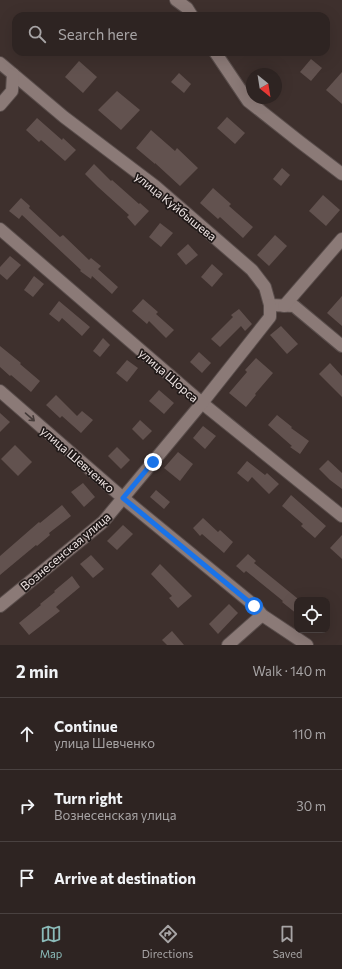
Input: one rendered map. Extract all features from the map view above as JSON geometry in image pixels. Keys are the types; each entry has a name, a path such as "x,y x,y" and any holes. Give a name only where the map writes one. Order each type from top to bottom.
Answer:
{"street":[{"path":"176,0 187,8 190,12"},
{"path":"218,56 248,101 342,174"},
{"name":"улица Куйбышева","path":"0,63 64,117 155,186 252,270 265,287 270,305"},
{"path":"0,105 12,91 13,74"},
{"name":"улица Щорса","path":"0,229 202,403 342,516"},
{"path":"284,306 342,239"},
{"path":"270,305 294,306 342,346"},
{"name":"Вознесенская улица","path":"0,606 103,522 202,403 270,317 270,305"},
{"name":"улица Шевченко","path":"0,392 123,498 254,606 262,615 307,645"},
{"path":"228,645 262,615"}],"building":[{"path":"311,59 322,68 311,81 300,72"},
{"path":"79,61 97,77 83,93 65,77"},
{"path":"342,72 342,104 326,90"},
{"path":"179,73 191,84 184,93 171,82"},
{"path":"117,91 140,110 121,130 98,110"},
{"path":"227,117 245,133 235,144 217,128"},
{"path":"37,118 76,150 65,161 41,140 39,142 26,130"},
{"path":"151,130 175,151 177,148 198,168 180,186 136,148"},
{"path":"94,164 111,181 112,180 149,211 135,226 127,217 129,215 85,174"},
{"path":"282,168 290,175 281,186 273,179"},
{"path":"213,188 231,204 229,206 253,227 243,238 220,217 218,219 200,203"},
{"path":"323,195 340,210 326,226 309,211"},
{"path":"21,198 30,206 29,208 60,237 63,235 89,260 91,258 101,266 98,269 118,287 112,294 92,276 91,279 80,271 81,270 22,215 19,219 9,211"},
{"path":"160,223 173,233 161,247 149,237"},
{"path":"275,235 287,246 269,266 257,255"},
{"path":"188,244 198,255 186,265 177,254"},
{"path":"10,256 21,265 7,280 0,274 0,267"},
{"path":"212,264 223,274 212,287 201,277"},
{"path":"34,276 44,284 33,297 24,290"},
{"path":"342,296 342,326 327,313"},
{"path":"143,299 158,312 156,314 174,330 166,338 149,321 147,324 132,311"},
{"path":"59,301 90,327 82,336 62,318 59,322 49,314"},
{"path":"239,309 252,324 245,331 241,326 220,347 211,339 233,317 231,315"},
{"path":"281,326 298,344 287,354 270,335"},
{"path":"103,338 110,345 100,357 93,351"},
{"path":"0,346 40,381 31,392 0,367"},
{"path":"199,352 211,363 202,373 190,362"},
{"path":"256,358 273,373 246,407 229,393 247,372 245,370"},
{"path":"127,360 138,368 127,382 116,373"},
{"path":"330,363 342,376 342,397 319,374"},
{"path":"159,390 174,403 164,414 149,401"},
{"path":"56,395 77,416 82,411 93,420 81,433 62,416 60,418 46,405"},
{"path":"0,413 10,422 0,432"},
{"path":"277,415 292,427 291,428 309,441 300,454 290,447 292,446 268,425"},
{"path":"140,420 152,431 143,440 132,429"},
{"path":"203,426 216,436 205,449 193,438"},
{"path":"15,445 32,462 18,476 1,459"},
{"path":"117,447 130,460 121,469 108,456"},
{"path":"178,452 193,464 180,481 164,468"},
{"path":"328,460 342,473 342,489 319,469"},
{"path":"247,461 265,475 267,473 279,484 269,494 252,477 248,482 237,473"},
{"path":"83,483 95,497 84,507 71,492"},
{"path":"156,490 170,502 164,509 150,497"},
{"path":"291,495 326,526 315,538 301,526 303,524 282,506"},
{"path":"62,505 71,516 49,533 50,535 37,546 36,545 0,575 0,556 39,522 40,523"},
{"path":"203,518 218,532 220,530 233,542 224,553 202,534 200,536 193,528"},
{"path":"123,525 133,534 117,550 107,541"},
{"path":"342,535 342,559 330,548"},
{"path":"248,554 256,561 254,563 296,597 294,597 294,612 246,571 244,573 236,566"},
{"path":"91,555 104,569 93,578 80,564"},
{"path":"160,564 192,596 178,608 169,598 172,596 151,574"},
{"path":"72,576 80,587 56,607 60,611 29,635 19,623"},
{"path":"229,604 238,613 218,634 209,624"},
{"path":"172,631 184,645 167,645 162,640"}],"route":[{"path":"153,462 123,498 254,606"}]}
